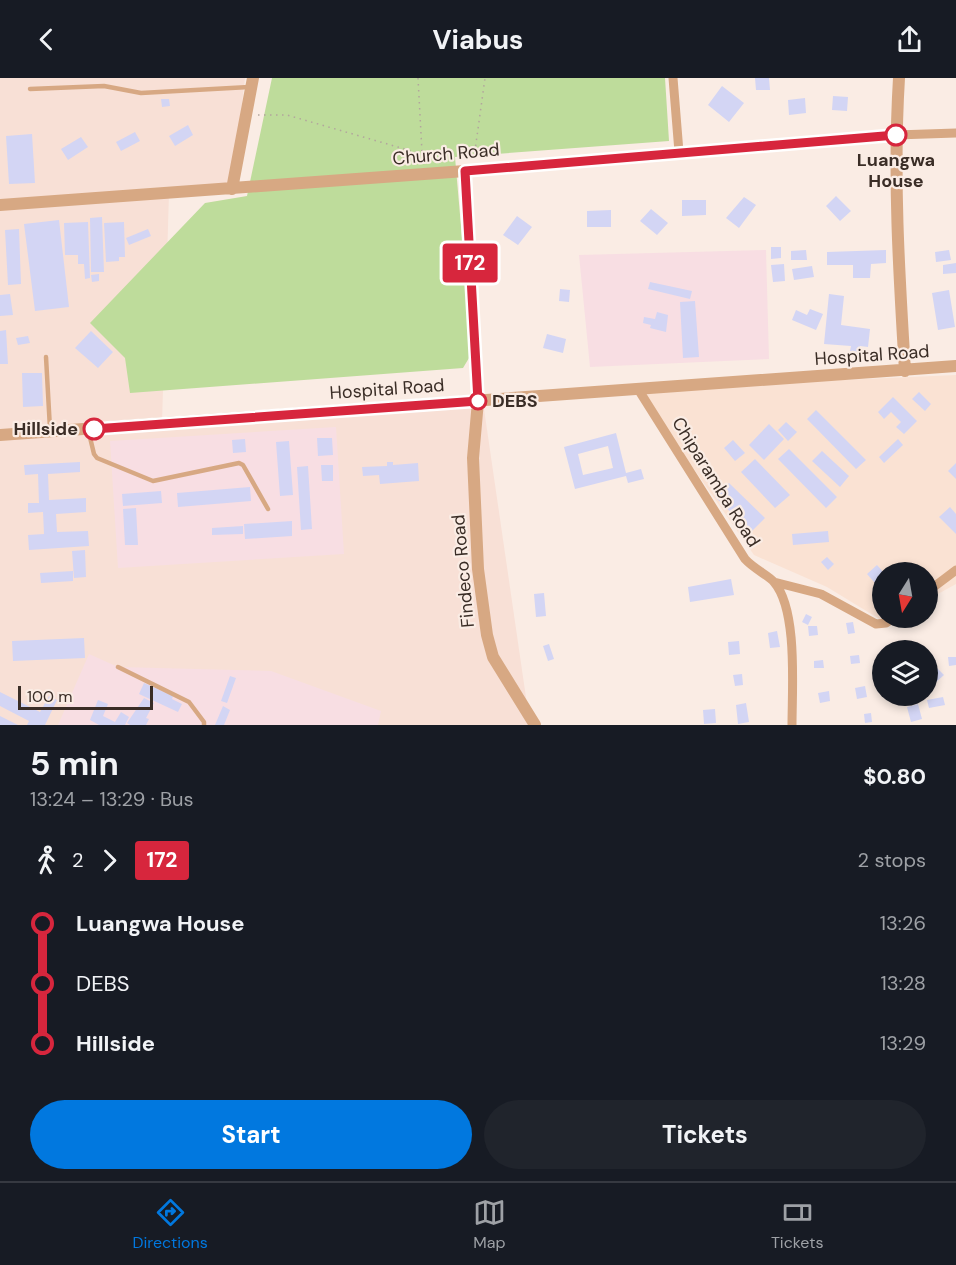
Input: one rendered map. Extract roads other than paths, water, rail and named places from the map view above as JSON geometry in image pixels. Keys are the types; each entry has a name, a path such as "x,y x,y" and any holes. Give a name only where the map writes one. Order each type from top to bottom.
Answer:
{"street":[{"path":"673,78 679,152"},
{"path":"899,78 896,135 897,237 905,370"},
{"path":"232,189 253,82"},
{"path":"896,135 956,133"},
{"name":"Church Road","path":"0,205 430,174 896,135"},
{"name":"Findeco Road","path":"468,171 478,401 473,458 478,569 486,635 494,657 536,725"},
{"name":"Hospital Road","path":"0,435 956,366"},
{"name":"Chiparamba Road","path":"638,389 745,559 774,582 787,607 790,633 792,725"},
{"path":"938,584 956,570"},
{"path":"774,582 821,594 872,622"}],"lane":[{"path":"30,89 104,86 141,93 253,82"},
{"path":"46,357 50,432"},
{"path":"88,429 97,458 153,481 239,463 243,465 268,509"},
{"path":"118,667 189,702 204,725"}],"place":[{"name":"Luangwa House","path":"896,135"},
{"name":"DEBS","path":"478,401"},
{"name":"Hillside","path":"94,429"}]}
